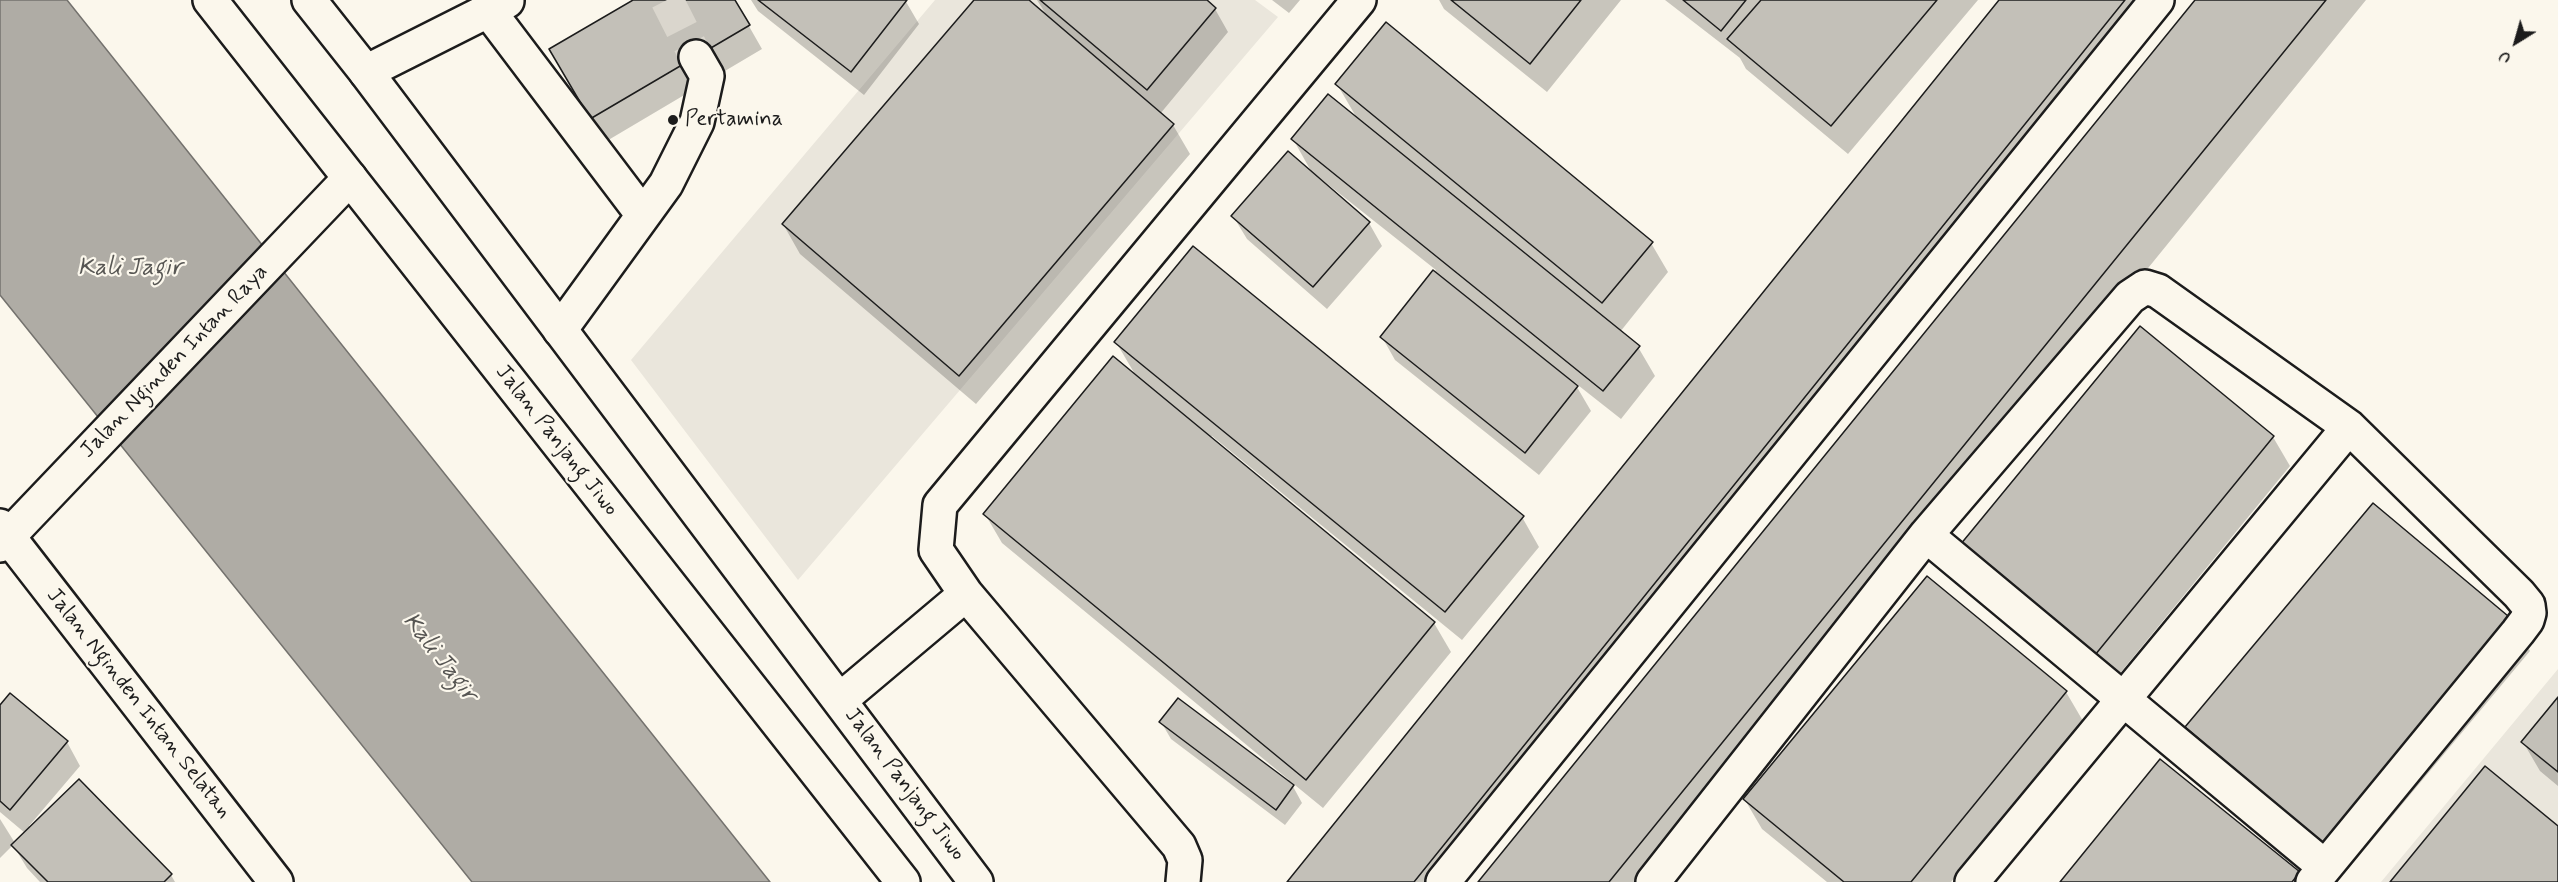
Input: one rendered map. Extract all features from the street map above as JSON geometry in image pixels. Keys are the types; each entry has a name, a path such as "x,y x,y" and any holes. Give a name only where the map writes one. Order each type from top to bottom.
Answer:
{"main road":[{"name":"Jalan Panjang Jiwo","path":"210,0 903,882"},
{"name":"Jalan Panjang Jiwo","path":"309,0 366,72 976,882"},
{"path":"1183,882 1185,860 1179,846 966,594 936,550 940,505 1359,0"},
{"path":"1443,882 2157,0"},
{"path":"366,72 499,5 643,215"},
{"path":"560,330 666,184 697,122 706,76 696,57"},
{"name":"Jalan Nginden Intan Raya","path":"3,536 52,491 350,178"},
{"path":"1665,878 1926,535 2130,297 2145,287 2158,291 2349,427 2519,594 2528,605 2529,613 2518,632 2319,875 2124,699 1926,535"},
{"path":"1972,882 2349,427"},
{"name":"Jalan Nginden Intan Selatan","path":"3,536 260,876"},
{"path":"840,700 966,594"}],"shaded area":[{"path":"935,0 1255,0 1278,17 798,580 631,360"},
{"path":"2558,669 2558,882 2381,882"}],"water":[{"name":"Kali Jagir","path":"0,0 67,0 770,882 472,882 0,295"}],"building":[{"path":"633,0 735,0 750,25 590,119 549,49"},
{"path":"758,0 907,0 851,72"},
{"path":"974,0 1029,0 1174,124 959,376 782,224"},
{"path":"1040,0 1207,0 1216,8 1147,90"},
{"path":"1451,0 1581,0 1530,64"},
{"path":"1683,0 1746,0 1721,31"},
{"path":"1761,0 1937,0 1831,126 1727,39"},
{"path":"1999,0 2125,0 1414,882 1287,882"},
{"path":"2195,0 2326,0 1609,882 1478,882"},
{"path":"1386,22 1653,242 1602,303 1335,84"},
{"path":"1328,94 1640,346 1603,391 1291,139"},
{"path":"1288,151 1370,222 1313,287 1231,216"},
{"path":"1193,246 1524,516 1445,612 1114,342"},
{"path":"1433,270 1578,386 1525,453 1380,337"},
{"path":"2140,326 2274,436 2095,655 1960,545"},
{"path":"1113,356 1435,622 1306,780 983,514"},
{"path":"2373,503 2514,621 2326,846 2185,727"},
{"path":"1927,576 2067,691 1911,882 1844,882 1743,799"},
{"path":"10,693 68,741 10,810 0,801 0,705"},
{"path":"2558,697 2558,772 2521,742"},
{"path":"1178,698 1294,785 1276,810 1159,722"},
{"path":"2160,759 2300,872 2292,882 2060,882"},
{"path":"2485,766 2558,826 2558,882 2390,882"},
{"path":"79,779 172,874 164,882 48,882 11,845"}],"tunnel":[{"path":"667,0 696,57"}],"place":[{"name":"Pertamina","path":"673,120"}]}
